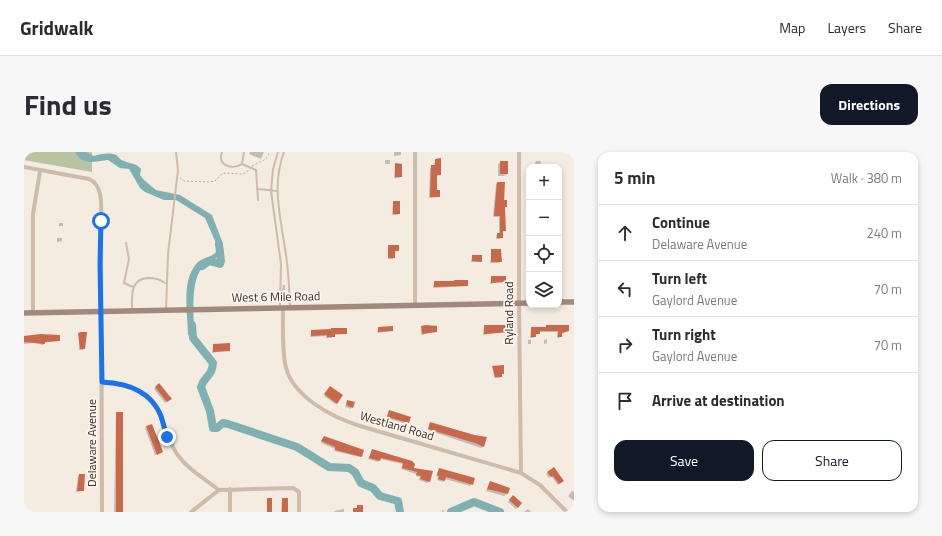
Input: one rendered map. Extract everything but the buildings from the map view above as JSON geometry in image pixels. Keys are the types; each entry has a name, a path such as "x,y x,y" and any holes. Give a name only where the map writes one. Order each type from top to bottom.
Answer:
{"main road":[{"path":"562,302 574,302"},
{"name":"West 6 Mile Road","path":"24,313 526,303"}],"street":[{"path":"415,152 415,305"},
{"name":"Ryland Road","path":"519,152 519,303 522,473"},
{"path":"24,167 40,171 33,214 32,313"},
{"name":"Delaware Avenue","path":"40,171 92,180 96,184 101,206 102,512"},
{"name":"Westland Road","path":"281,308 285,365 300,390 320,408 339,419 360,426 522,473 540,485 567,512"},
{"path":"102,382 127,385 147,396 158,411 167,437 178,455 202,479 219,490"},
{"path":"191,512 219,490 293,488 298,490 300,494 299,512"},
{"path":"230,489 230,512"}],"lane":[{"path":"166,310 166,283 178,170 176,152"},
{"path":"222,152 222,162 229,167 237,167 242,164 256,170 258,200"},
{"path":"242,164 244,152"},
{"path":"278,152 273,169 271,191 281,264 281,308"},
{"path":"284,152 279,170 277,191 287,264 290,307"},
{"path":"258,189 277,191"},
{"path":"126,243 129,259 124,283 133,287"},
{"path":"281,264 287,264"},
{"path":"132,310 133,287 141,278 157,278 166,283"}],"path":[{"path":"177,178 181,178 184,181 215,181 223,173 246,172 251,167 266,159 270,152"}],"green space":[{"path":"24,152 92,152 92,172 24,160"}],"water":[{"path":"75,152 85,152 94,156 108,153 116,155 123,161 139,167 141,169 140,175 156,190 180,195 212,215 222,241 222,254 202,268 198,274 194,290 194,335 188,335 186,298 188,280 191,271 198,262 217,251 216,243 205,218 176,200 164,200 145,192 140,188 129,169 120,168 108,160 90,162 82,160"}],"waterway":[{"path":"202,266 209,261 220,264 219,244"},
{"path":"192,325 193,338 213,363 210,374 202,383 201,387 210,411 213,428 217,428 223,423 228,424 297,447 329,467 349,468 355,472 361,483 373,488 380,496 398,501 400,512"},
{"path":"451,512 474,502 500,512"}],"route":[{"path":"101,221 100,264 102,382 127,385 137,389 147,396 154,404 161,417 167,437"}]}
